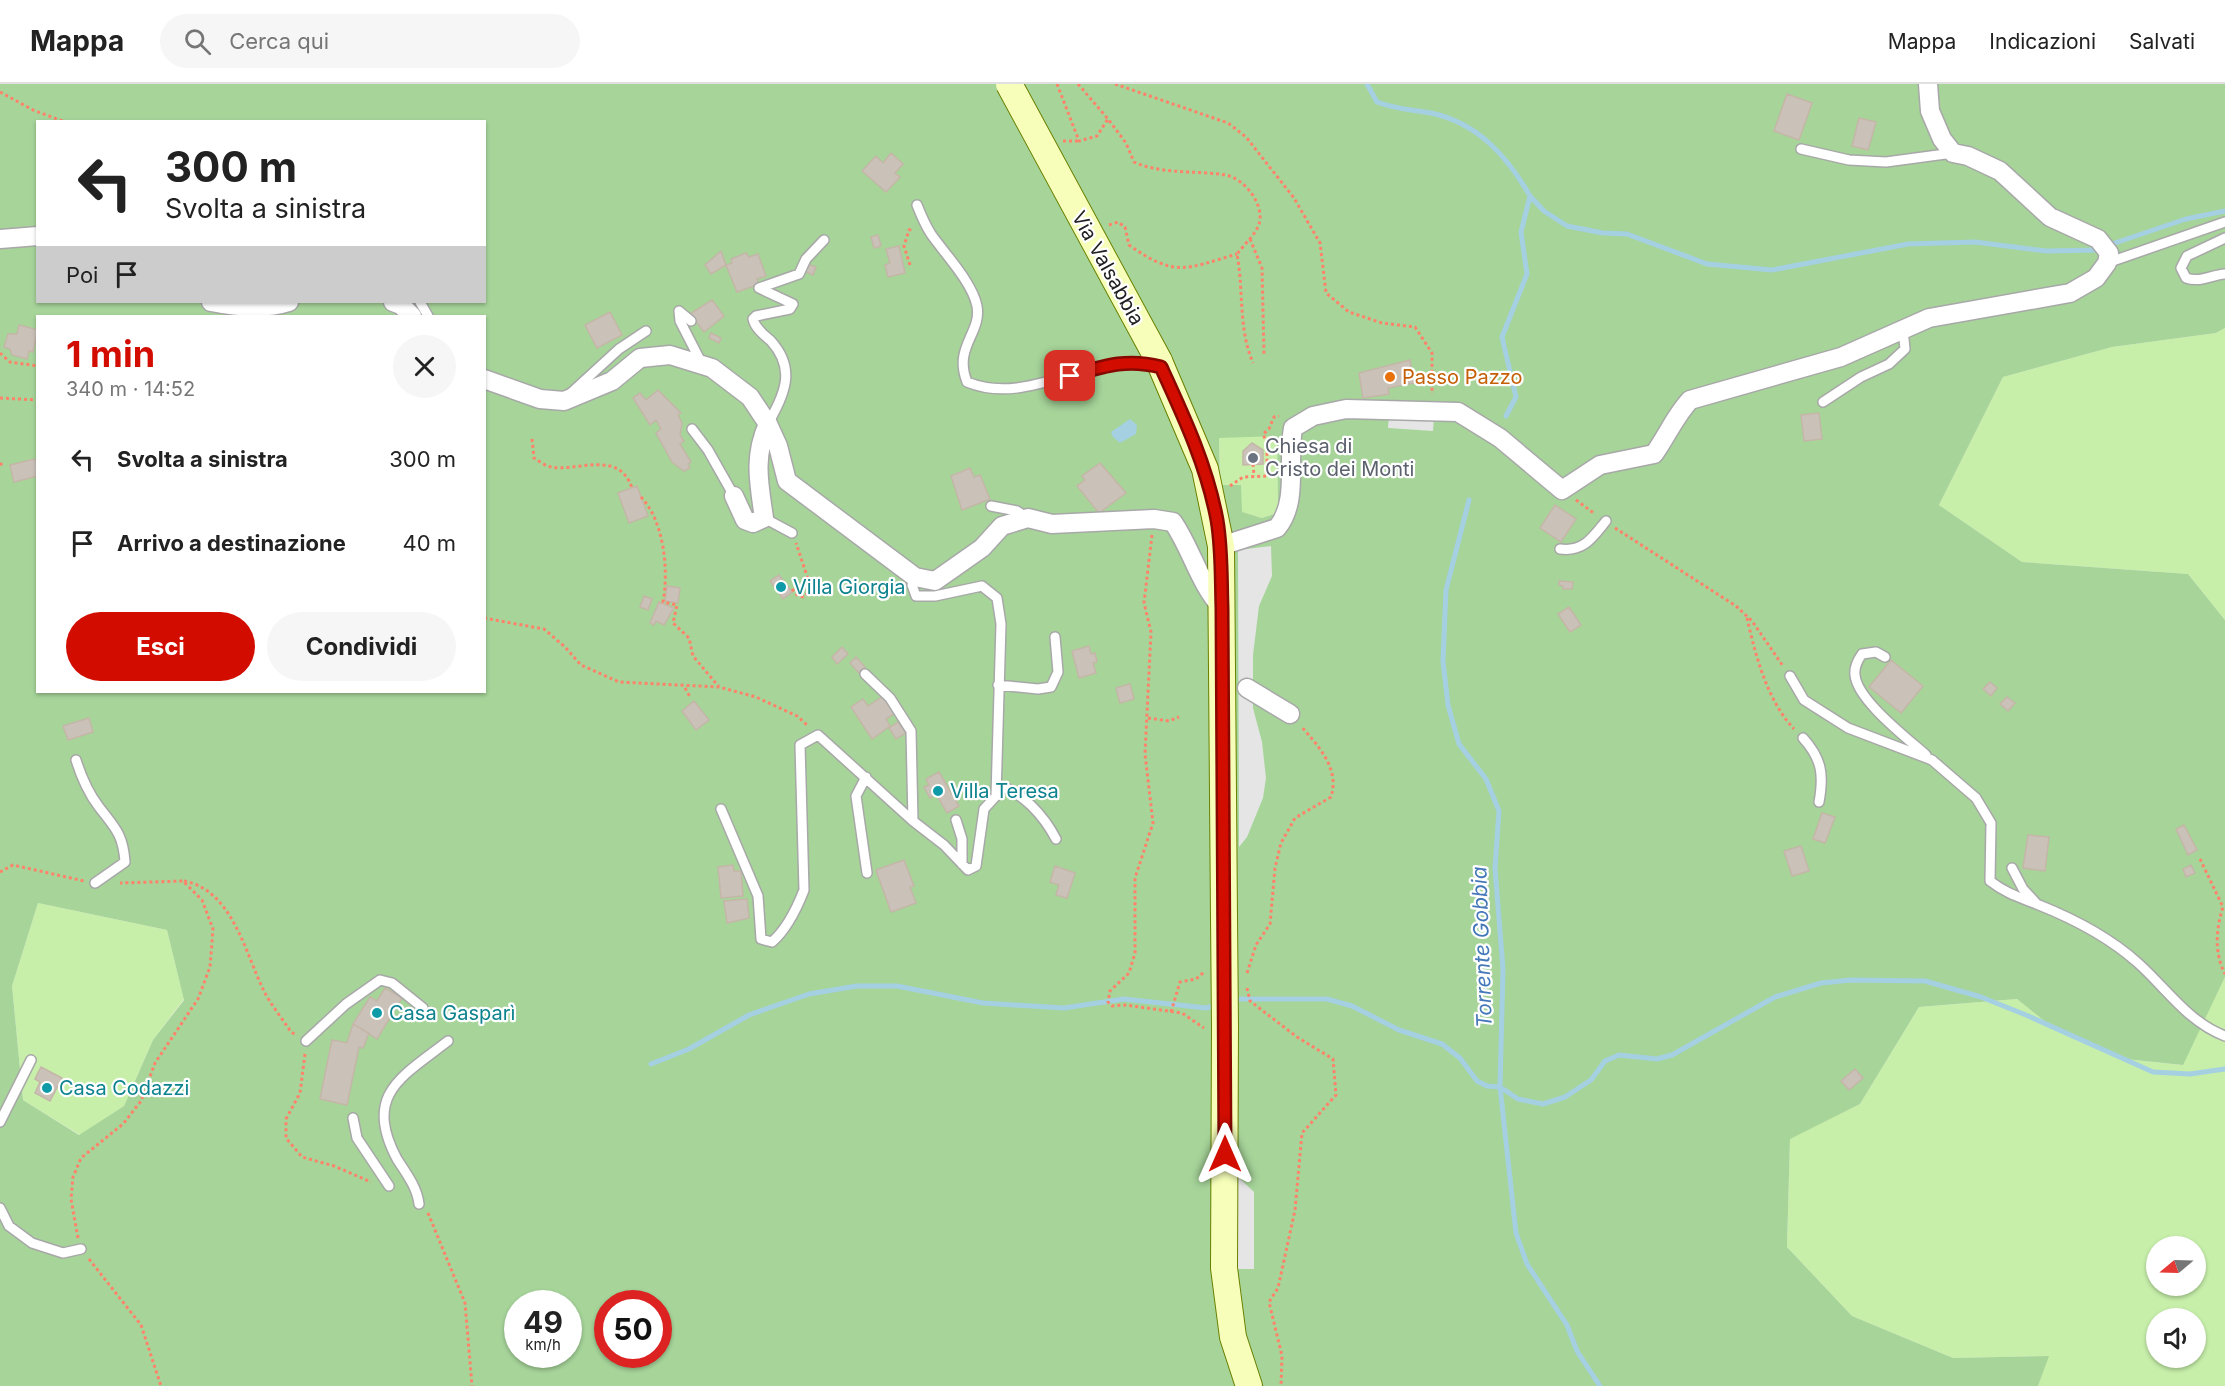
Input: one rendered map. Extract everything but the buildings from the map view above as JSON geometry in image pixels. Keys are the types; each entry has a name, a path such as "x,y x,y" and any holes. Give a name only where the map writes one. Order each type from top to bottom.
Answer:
{"main road":[{"name":"Via Valsabbia","path":"1009,84 1160,364 1204,469 1221,546 1228,832 1224,918 1226,1033 1224,1268 1233,1337 1247,1383"}],"street":[{"path":"1221,546 1257,541 1277,528 1288,514 1289,447 1293,428 1313,416 1346,409 1458,412 1500,438 1562,490 1600,465 1654,454 1670,432 1676,415 1690,400 1841,357 1929,318 2070,292 2096,278 2107,263 2109,253 2098,239 2050,217 2000,171 1968,156 1953,153 1942,139 1930,111 1928,84"},
{"path":"0,239 36,236"},
{"path":"217,303 234,306 276,306 286,303"},
{"path":"486,380 540,399 564,401 612,381 640,358 670,356 703,364 712,368 750,397 768,424 778,446 788,481 915,577 935,581 982,548 1002,526 1028,518 1052,524 1154,519 1173,522 1185,539 1207,592 1222,608"},
{"path":"734,496 745,520 753,523 764,518 758,476 759,444 768,424"},
{"path":"1247,688 1290,714"}],"lane":[{"path":"1800,149 1849,160 1886,162 1953,153"},
{"path":"1872,153 1886,162"},
{"path":"916,205 926,227 961,274 977,306 975,323 960,366 967,382 984,389 1031,386 1108,364 1137,361 1160,364"},
{"path":"2107,263 2225,222"},
{"path":"2225,238 2187,256 2181,268 2186,278 2196,281 2225,274"},
{"path":"768,424 785,392 785,364 781,352 753,319 756,316 790,309 793,304 759,288 799,274 806,259 824,240"},
{"path":"691,321 679,311 681,321 703,364"},
{"path":"1823,402 1861,377 1889,364 1905,349 1903,330"},
{"path":"564,401 619,349 645,331"},
{"path":"692,429 708,450 734,496"},
{"path":"991,506 1017,511 1028,518"},
{"path":"764,518 771,524 792,533"},
{"path":"1560,549 1571,550 1583,547 1606,521"},
{"path":"721,809 758,896 761,939 772,942 797,908 804,890 800,745 818,735 968,870 976,866 984,808 996,796 997,785 1001,624 997,598 982,586 935,596 916,596 912,585 915,577"},
{"path":"998,685 1038,689 1051,687 1058,672 1055,637"},
{"path":"1885,657 1876,652 1862,654 1856,664 1854,675 1858,687 1880,713 1976,798 1991,822 1990,881 2007,894 2038,904 2090,928 2137,962 2183,1009 2214,1032 2225,1036"},
{"path":"865,674 890,698 911,731 913,821"},
{"path":"1790,676 1804,700 1848,728 1932,760"},
{"path":"1803,738 1816,752 1822,782 1819,802"},
{"path":"76,760 98,806 119,830 124,847 125,862 95,883"},
{"path":"866,777 856,796 867,873"},
{"path":"997,785 1010,789 1033,808 1056,839"},
{"path":"956,820 962,839 962,864"},
{"path":"2012,868 2024,889 2038,904"},
{"path":"306,1041 346,1004 380,980 392,983 423,1008"},
{"path":"423,1207 388,1140 382,1116 387,1095 407,1072 448,1041"},
{"path":"0,1122 31,1060"},
{"path":"352,1118 357,1138 389,1186"},
{"path":"0,1208 9,1226 32,1243 63,1253 81,1249"}],"path":[{"path":"1056,84 1079,141"},
{"path":"1078,84 1126,142 1134,162 1148,168 1228,176 1248,189 1259,206 1259,224 1237,254 1181,270 1151,261 1129,245 1125,227 1118,222 1108,225"},
{"path":"1115,84 1228,123 1246,137 1294,198 1320,243 1326,293 1349,312 1382,322 1416,327 1432,353 1432,412"},
{"path":"0,92 33,110 60,120"},
{"path":"1060,141 1079,141 1097,136 1108,119"},
{"path":"910,265 904,246 909,230 926,227"},
{"path":"1249,238 1262,268 1264,354"},
{"path":"1237,254 1242,284 1242,331 1253,363"},
{"path":"0,353 10,362 36,366"},
{"path":"0,398 36,400"},
{"path":"1230,485 1243,477 1268,476 1267,443 1263,434 1269,429 1274,417 1283,416"},
{"path":"532,439 534,458 552,467 593,464 613,467 628,480 632,488"},
{"path":"1253,465 1254,476"},
{"path":"1562,490 1736,606 1747,616 1790,676"},
{"path":"641,497 649,505 660,535 665,581 663,602 677,605 673,623 689,638 693,656 719,687"},
{"path":"1154,519 1144,603 1151,632 1145,754 1153,823 1135,878 1135,953 1129,973 1110,991 1108,1002 1112,1006 1125,1005 1182,1013 1195,1024 1226,1033"},
{"path":"792,533 809,582 809,592 804,597 798,596 792,589"},
{"path":"1747,616 1765,680 1781,716 1803,738"},
{"path":"486,618 544,629 566,647 581,665 619,682 719,687 756,697 797,716 818,735"},
{"path":"684,687 690,697"},
{"path":"1281,1386 1282,1356 1269,1302 1278,1288 1295,1210 1302,1133 1336,1095 1333,1059 1297,1037 1250,1001 1245,979 1256,945 1270,924 1275,868 1281,843 1295,818 1331,796 1332,791 1330,763 1290,714"},
{"path":"1148,718 1169,720 1179,717"},
{"path":"2200,859 2223,907 2219,921 2217,954 2225,974"},
{"path":"0,872 13,865 95,883 183,880 200,884 231,916 244,941 263,990 291,1032 306,1041 300,1093 286,1119 286,1138 302,1157 319,1162"},
{"path":"161,1386 141,1325 81,1249 73,1223 71,1199 73,1177 81,1158 123,1124 141,1101 155,1063 198,999 210,967 213,929 202,900 183,880"},
{"path":"1171,1012 1180,982"},
{"path":"423,1207 465,1304 472,1386"}],"green space":[{"path":"0,84 2225,84 2225,328 2216,333 2112,347 2003,377 1939,505 2022,562 2188,574 2225,620 2225,977 2183,1065 2125,1059 2053,1028 2017,999 1919,1007 1860,1104 1790,1139 1787,1247 1852,1316 1953,1358 2049,1356 2038,1386 0,1386","holes":["1277,436 1278,507 1274,514 1262,518 1242,512 1241,485 1220,485 1219,438","38,903 167,930 184,1000 153,1040 124,1106 79,1135 23,1100 12,986"]},
{"path":"2225,328 2225,620 2188,574 2022,562 1939,505 2003,377 2112,347 2216,333"},
{"path":"1277,436 1278,507 1274,514 1262,518 1241,512 1220,486 1219,437"},
{"path":"38,903 167,930 184,999 153,1040 124,1106 80,1135 23,1100 12,986"},
{"path":"2225,977 2225,1386 2038,1386 2048,1356 1953,1358 1852,1316 1787,1247 1790,1138 1860,1104 1919,1007 2017,999 2053,1028 2125,1059 2182,1065"}],"shaded area":[{"path":"1389,415 1434,417 1433,431 1388,428"},
{"path":"1271,546 1272,576 1259,606 1253,655 1253,708 1262,742 1266,778 1263,798 1247,837 1239,847 1238,550"},
{"path":"1235,1174 1254,1192 1254,1269 1235,1269"}],"water":[{"path":"1130,419 1137,425 1136,434 1120,443 1111,432"}],"waterway":[{"path":"1367,84 1377,102 1448,118 1477,133 1501,155 1530,196 1521,232 1527,274 1502,337 1516,397 1506,416"},
{"path":"1530,196 1544,211 1567,226 1603,233 1627,234 1707,264 1772,270 1908,244 1975,242 2046,251 2099,250"},
{"path":"2112,244 2186,219 2225,211"},
{"name":"Torrente Gobbia","path":"1469,500 1446,590 1443,661 1448,705 1459,744 1486,779 1499,811 1495,868 1503,969 1500,1087 1516,1233 1527,1264 1567,1325 1577,1351 1600,1386"},
{"path":"1232,999 1327,999 1352,1006 1399,1030 1442,1044 1460,1058 1477,1081 1487,1086 1500,1087 1518,1099 1543,1104 1565,1097 1591,1080 1605,1061 1619,1055 1657,1059 1672,1055 1775,997 1821,983 1851,980 1925,981 1981,997 2153,1072 2190,1074 2225,1069"},
{"path":"651,1064 689,1049 749,1015 809,994 857,986 897,986 983,1003 1064,1008 1124,999 1206,1008 1218,1005"}],"place":[{"name":"Passo Pazzo","path":"1390,377"},
{"name":"Chiesa di Cristo dei Monti","path":"1253,458"},
{"name":"Villa Giorgia","path":"781,587"},
{"name":"Villa Teresa","path":"938,791"},
{"name":"Casa Gasparì","path":"377,1013"},
{"name":"Casa Codazzi","path":"47,1088"}],"route":[{"path":"1070,376 1108,364 1137,361 1161,367 1204,469 1217,521 1221,546 1222,608 1225,1154"}]}
